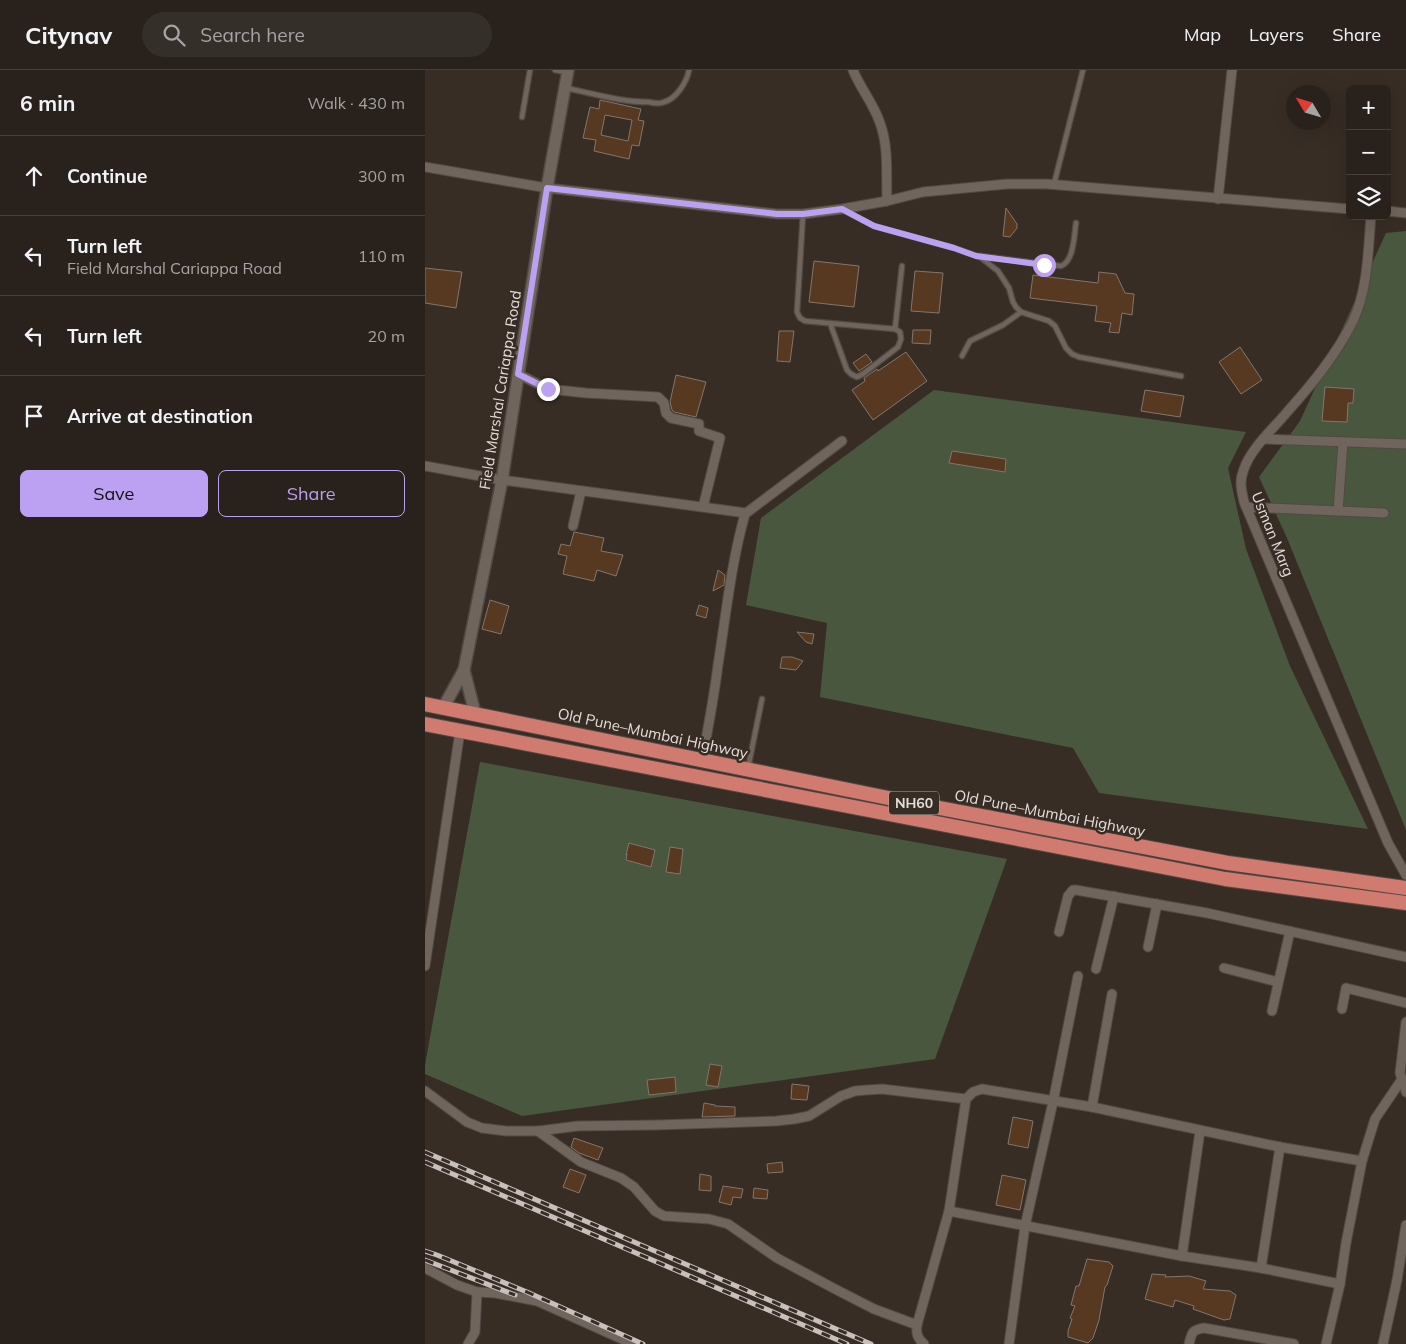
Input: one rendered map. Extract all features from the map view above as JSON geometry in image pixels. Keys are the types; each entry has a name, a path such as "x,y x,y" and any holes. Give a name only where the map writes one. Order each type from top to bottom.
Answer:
{"highway":[{"name":"Old Pune–Mumbai Highway","path":"425,704 1228,864 1406,888"},
{"name":"Old Pune–Mumbai Highway","path":"425,724 1225,878 1406,903"}],"street":[{"path":"853,70 867,94 880,123 885,149 887,201"},
{"path":"1218,199 1232,70"},
{"name":"Field Marshal Cariappa Road","path":"475,713 464,670 502,480 547,188 568,71"},
{"path":"425,167 547,188 777,214 803,214 842,209 923,192 1007,184 1054,184 1346,209"},
{"path":"1391,211 1406,212"},
{"name":"Usman Marg","path":"1371,220 1364,287 1354,319 1337,350 1308,389 1256,448 1244,467 1240,484 1246,507 1388,843 1406,875"},
{"path":"518,374 548,389 658,397 664,403 666,413 671,418 699,424 699,431 720,438 703,507"},
{"path":"1263,439 1406,444"},
{"path":"702,760 729,588 739,533 746,512 842,441"},
{"path":"1338,511 1343,442"},
{"path":"425,466 502,480 746,512"},
{"path":"573,526 581,490"},
{"path":"1246,507 1384,513"},
{"path":"443,708 464,670"},
{"path":"425,966 460,731"},
{"path":"1059,932 1068,896 1073,890 1076,890 1207,913 1406,957"},
{"path":"1097,969 1114,896"},
{"path":"1147,947 1157,904"},
{"path":"1271,1011 1290,931"},
{"path":"1224,968 1278,982"},
{"path":"1009,1344 1025,1226 1053,1102 1077,976"},
{"path":"1342,1009 1346,988 1406,1003"},
{"path":"1092,1108 1112,994"},
{"path":"1406,1022 1400,1073 1406,1092"},
{"path":"1326,1344 1340,1284 1362,1161 1375,1119 1402,1079"},
{"path":"425,1090 467,1122 482,1128 506,1131 538,1131 578,1126 696,1124 794,1119 809,1116 841,1096 867,1090 882,1089 966,1099"},
{"path":"924,1344 918,1338 917,1325 949,1211 966,1099 973,1092 982,1089 1092,1108 1280,1147 1362,1161"},
{"path":"538,1131 581,1162 621,1178 634,1187 655,1211 664,1216 709,1219 728,1224 777,1258 835,1290 874,1309 917,1325"},
{"path":"1182,1256 1200,1131"},
{"path":"1261,1268 1280,1147"},
{"path":"949,1211 1340,1284"},
{"path":"1383,1344 1404,1255 1406,1225"},
{"path":"425,1268 457,1285 477,1292 495,1293 537,1301 633,1344"},
{"path":"467,1344 475,1332 477,1292"},
{"path":"1189,1344 1192,1333 1197,1329 1205,1328 1294,1344"}],"lane":[{"path":"522,117 530,70"},
{"path":"555,70 568,71"},
{"path":"565,88 633,102 663,103 672,98 679,90 689,74 689,70"},
{"path":"1054,184 1083,70"},
{"path":"842,209 874,226 980,257 999,272 1009,288 1016,308 1021,312 1049,321 1055,326 1065,348 1072,354 1079,357 1181,376"},
{"path":"803,214 797,312 799,318 805,321 830,323 895,329 900,332 901,339 898,347 857,377 847,370 830,323"},
{"path":"976,256 1061,266 1066,264 1070,258 1076,223"},
{"path":"895,329 902,266"},
{"path":"962,356 970,341 1003,325 1021,312"},
{"path":"747,769 762,699"}],"green space":[{"path":"1406,231 1406,830 1287,538 1259,477 1300,421 1386,233"},
{"path":"934,390 1246,432 1228,468 1246,549 1290,666 1368,829 1099,793 1073,748 820,697 827,623 746,605 761,518"},
{"path":"480,762 1007,859 935,1059 522,1116 425,1074 425,1065"}],"building":[{"path":"600,100 641,109 638,120 644,121 639,146 632,145 629,159 594,151 596,140 583,138 590,107 599,109","holes":["605,115 632,120 628,141 601,135"]},
{"path":"1006,208 1017,224 1017,228 1010,237 1003,236"},
{"path":"814,261 859,266 854,307 809,302"},
{"path":"425,268 462,272 456,308 425,303"},
{"path":"915,271 943,273 939,313 911,311"},
{"path":"1099,272 1116,274 1125,293 1134,294 1132,315 1122,313 1119,333 1109,332 1111,323 1095,321 1097,306 1030,298 1033,275 1098,283"},
{"path":"913,330 931,330 930,344 912,343"},
{"path":"779,331 794,331 790,362 777,361"},
{"path":"1240,347 1262,380 1241,394 1219,362"},
{"path":"906,352 927,381 873,420 852,390 865,381 864,378"},
{"path":"866,354 872,362 859,371 853,363"},
{"path":"676,375 706,382 696,417 672,410 670,402"},
{"path":"1325,387 1354,389 1353,403 1348,403 1347,422 1322,421"},
{"path":"1145,390 1184,396 1180,417 1141,411"},
{"path":"952,451 1006,459 1005,472 949,463"},
{"path":"574,532 604,538 601,551 623,555 616,576 597,570 594,581 563,574 567,556 558,554 561,544 570,546"},
{"path":"718,570 725,575 724,585 713,591"},
{"path":"490,600 509,606 501,634 482,629"},
{"path":"699,605 708,608 706,618 696,615"},
{"path":"797,632 814,634 812,644 806,642"},
{"path":"782,657 792,657 803,661 796,670 780,668"},
{"path":"629,843 655,850 651,867 626,860"},
{"path":"670,847 683,849 680,874 666,872"},
{"path":"710,1064 722,1066 718,1087 706,1085"},
{"path":"675,1077 676,1092 649,1095 647,1080"},
{"path":"792,1084 809,1086 807,1100 791,1099"},
{"path":"704,1103 715,1106 735,1107 735,1116 702,1117"},
{"path":"1013,1117 1033,1121 1028,1148 1008,1144"},
{"path":"574,1138 603,1148 598,1160 579,1153 571,1147"},
{"path":"782,1162 783,1172 768,1173 767,1164"},
{"path":"570,1169 586,1175 579,1193 563,1187"},
{"path":"700,1174 711,1176 711,1191 699,1190"},
{"path":"1002,1175 1026,1180 1020,1210 996,1205"},
{"path":"723,1186 743,1189 741,1198 733,1197 731,1205 719,1202"},
{"path":"754,1188 768,1190 767,1199 753,1198"},
{"path":"1087,1259 1109,1262 1113,1266 1105,1287 1099,1320 1093,1338 1088,1343 1068,1337 1072,1319 1070,1318 1075,1306 1071,1305 1076,1286 1079,1286"},
{"path":"1152,1274 1166,1275 1165,1277 1189,1276 1206,1281 1203,1289 1230,1291 1236,1295 1230,1319 1224,1320 1193,1309 1194,1306 1175,1300 1173,1307 1145,1299"}],"railway":[{"path":"425,1152 871,1344"},
{"path":"425,1162 847,1344"},
{"path":"425,1251 527,1292 643,1344"},
{"path":"425,1260 515,1295"}],"route":[{"path":"548,389 518,374 547,188 777,214 803,214 842,209 874,226 976,256 1044,265"}]}
